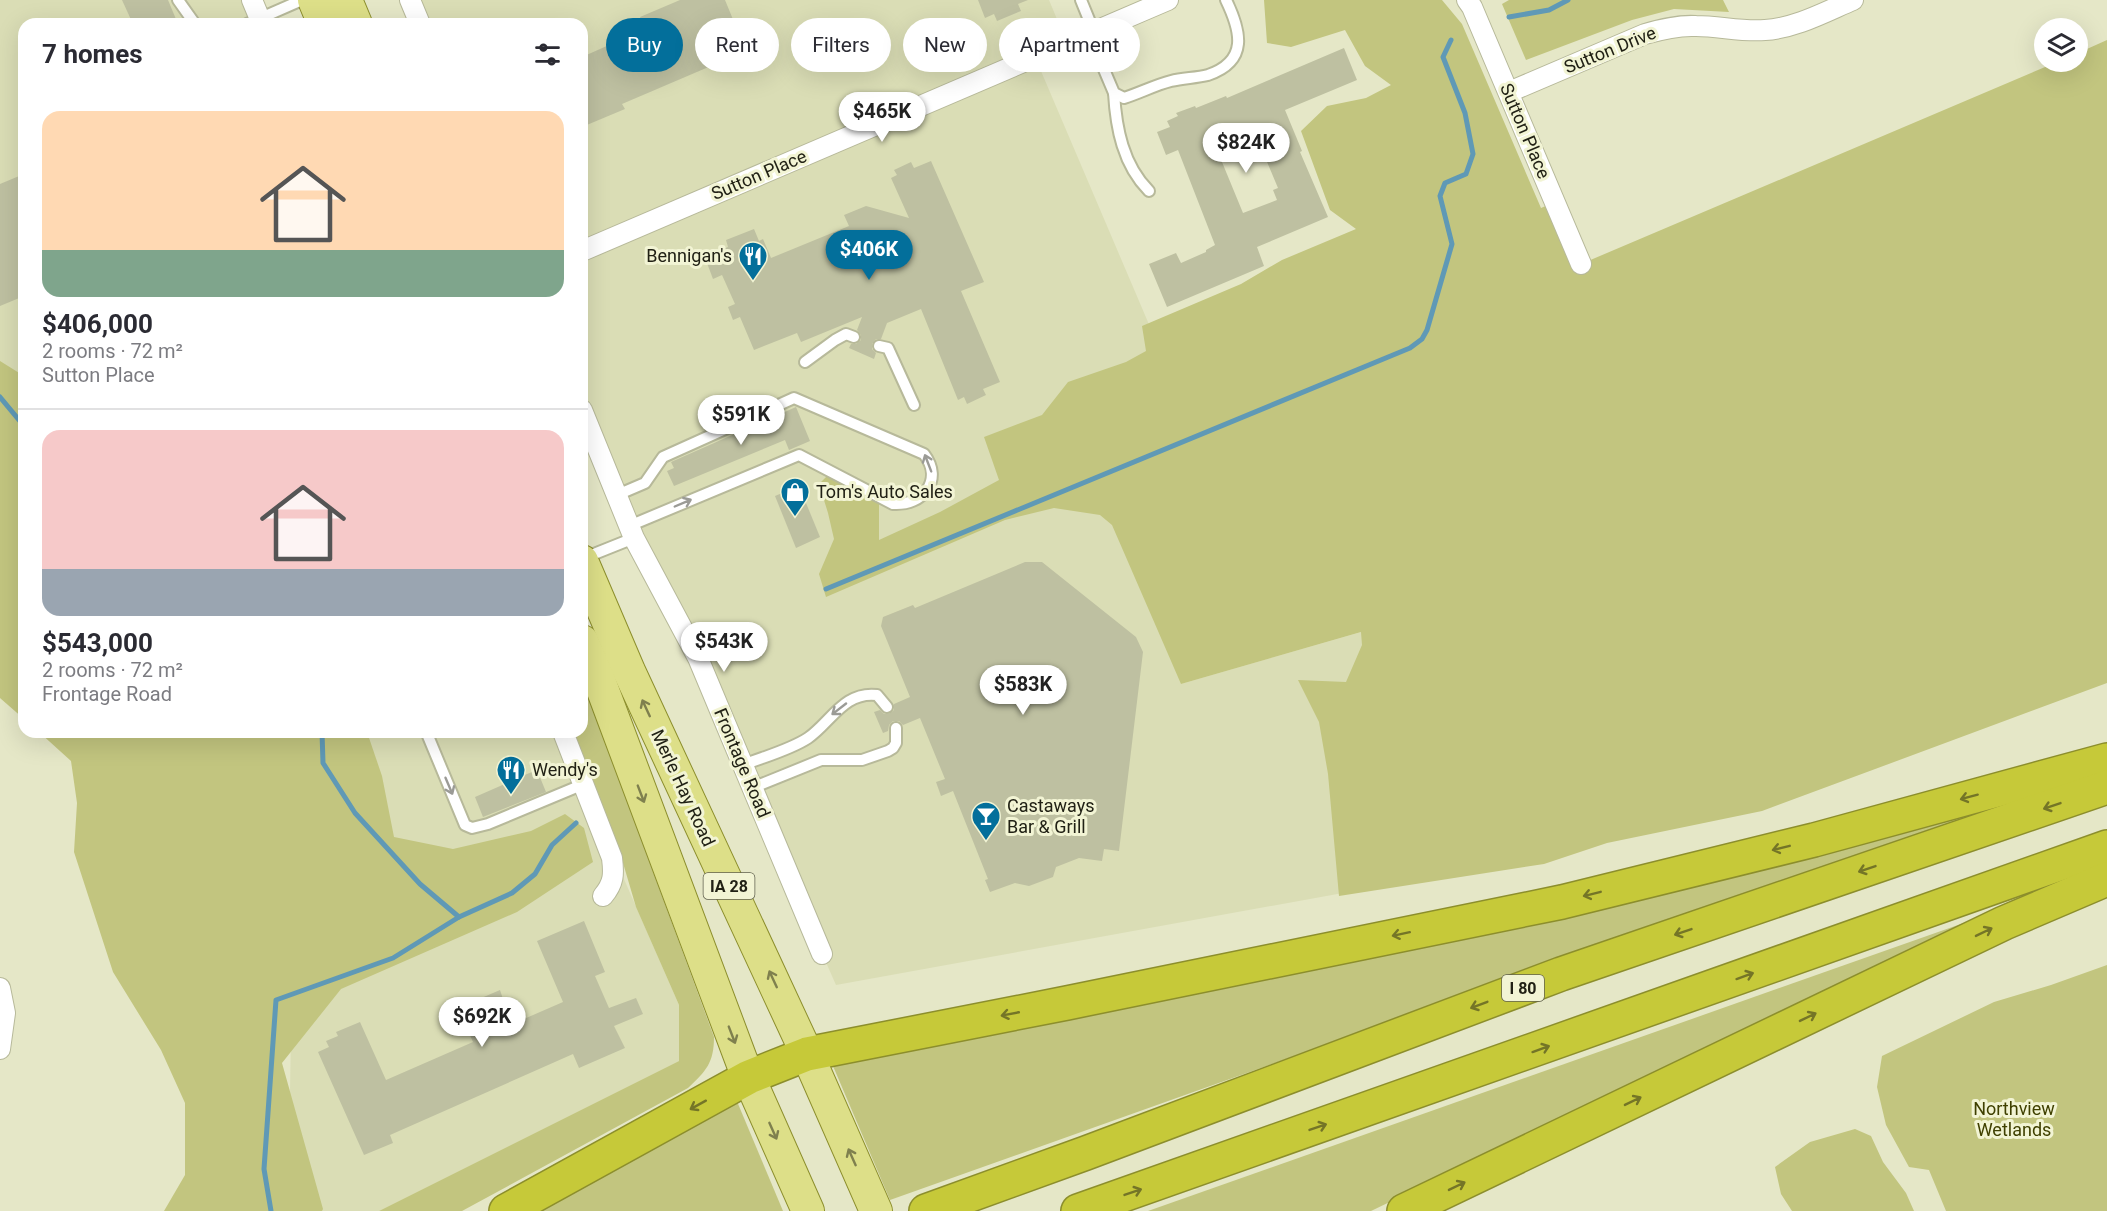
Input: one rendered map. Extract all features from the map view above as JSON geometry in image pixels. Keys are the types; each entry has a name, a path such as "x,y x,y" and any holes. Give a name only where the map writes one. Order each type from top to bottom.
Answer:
{"highway":[{"path":"506,1211 749,1077 807,1054 1562,902 1814,840 2107,760"},
{"name":"I 80","path":"935,1208 1561,974 2107,787"},
{"path":"1078,1211 2107,847"},
{"path":"1404,1211 2004,923 2107,879"}],"main road":[{"path":"314,0 322,18"},
{"path":"346,0 354,18"},
{"name":"Merle Hay Road","path":"588,574 628,671 807,1054 876,1211"},
{"name":"Merle Hay Road","path":"588,655 742,1062 808,1211"}],"street":[{"path":"252,0 255,18"},
{"path":"410,0 418,18"},
{"name":"Sutton Place","path":"1127,18 1168,0"},
{"name":"Sutton Place","path":"1467,0 1509,92 1581,264"},
{"name":"Sutton Drive","path":"1509,92 1653,32 1695,26 1742,31 1767,30 1801,22 1853,0"},
{"name":"Sutton Place","path":"588,248 1001,72"},
{"name":"Frontage Road","path":"588,425 631,532 698,658 822,954"},
{"path":"565,738 612,858 614,875 603,896"},
{"path":"0,988 4,1012 0,1049"}],"lane":[{"path":"178,0 191,18"},
{"path":"264,18 302,0"},
{"path":"1081,0 1087,18"},
{"path":"1114,93 1124,98 1154,85 1182,78 1205,76 1220,70 1233,58 1239,45 1238,27 1226,0"},
{"path":"1106,72 1114,93 1118,132 1138,180 1149,191"},
{"path":"805,362 846,334 854,337"},
{"path":"879,346 888,348 914,405"},
{"path":"588,557 631,532 799,455 893,504 908,504 920,498 928,488 932,477 930,461 924,454 794,398 663,457 645,483 617,495"},
{"path":"743,765 806,739 844,704 865,695 877,695 887,707"},
{"path":"752,788 821,760 862,760 888,751 896,743 896,728"},
{"path":"429,738 465,825 472,828 488,824 584,784"}],"shaded area":[{"path":"0,0 252,0 260,18 18,18 18,616 0,624"},
{"path":"410,0 1049,0 1057,18 999,18 999,72 1041,72 1168,369 1181,684 1417,616 1519,861 836,985 588,424 588,18 418,18"},
{"path":"161,738 565,738 596,815 679,1005 679,1061 379,1211 288,1211 291,1033"}],"green space":[{"path":"1264,0 1442,0 1462,24 1541,208 1555,202 1581,264 2034,72 2088,72 2088,49 2107,40 2107,683 1762,811 1607,843 1544,864 1339,896 1328,774 1319,722 1298,680 1346,682 1362,645 1361,632 1181,684 1112,525 1100,515 1054,508 1005,520 826,597 819,574 834,539 819,484 828,475 879,501 879,540 940,512 999,480 984,437 1042,415 1068,382 1126,362 1146,351 1142,326 1241,284 1282,260 1356,229 1330,210 1301,131 1327,106 1366,98 1391,85 1365,66 1345,30 1291,47 1267,43"},
{"path":"1509,0 1723,0 1729,12 1674,9 1632,20 1526,60 1502,4"},
{"path":"0,361 18,372 18,714 0,698"},
{"path":"588,677 630,809 714,1037 714,1046 708,1066 688,1088 462,1211 379,1211 679,1061 679,1005 636,907 618,846 576,738 588,738"},
{"path":"46,738 369,738 382,776 394,837 453,849 531,831 565,814 584,828 593,862 517,912 341,989 282,1063 322,1211 164,1211 185,1175 185,1103 161,1050 113,972 74,852 77,803 71,761"},
{"path":"1963,811 1966,817 890,1200 833,1066 1104,1008"},
{"path":"1992,913 1371,1211 1148,1211"},
{"name":"Northview Wetlands","path":"2107,965 2107,1211 1946,1211 1929,1170 1909,1167 1886,1125 1877,1087 1882,1056 1994,1002"},
{"path":"736,1099 783,1211 534,1211"},
{"path":"1855,1129 1871,1136 1883,1162 1906,1193 1914,1211 1792,1211 1781,1194 1775,1167 1810,1142"}],"building":[{"path":"122,0 168,0 176,18 130,18"},
{"path":"680,0 725,0 732,18 695,18 695,72 697,72 622,104 625,109 588,124 588,54 606,46 606,72 683,72 683,18 640,18"},
{"path":"978,0 1028,0 1018,4 1021,11 999,18 997,21 994,14 985,18"},
{"path":"1344,48 1357,80 1285,110 1328,217 1257,247 1264,266 1167,307 1149,264 1176,253 1181,263 1206,252 1215,245 1178,150 1166,155 1157,132 1170,127 1167,121 1178,116 1176,113 1226,96 1227,98","holes":["1254,131 1278,188 1273,190 1277,200 1243,213 1222,162 1229,159 1223,143"]},
{"path":"931,161 984,282 961,291 1000,382 983,389 986,395 967,404 964,397 958,400 921,309 887,323 881,339 876,339 872,344 872,349 876,353 874,359 849,348 851,344 856,344 861,340 861,335 857,330 862,317 801,342 797,333 754,350 740,317 733,320 728,307 735,304 722,275 713,279 707,263 719,258 716,252 728,247 726,240 754,229 759,241 763,239 771,258 849,226 844,215 866,206 909,218 891,178 897,175 894,170 911,162 914,168"},
{"path":"18,176 18,298 0,306 0,184"},
{"path":"796,407 810,441 789,450 785,440 674,486 667,471 674,468 671,462"},
{"name":"Tom's Auto Sales","path":"799,486 820,537 796,548 775,496"},
{"path":"1025,562 1042,562 1136,637 1143,652 1119,851 1104,849 1102,861 1079,858 1056,867 1053,877 1029,886 1015,883 990,892 985,880 988,879 953,791 941,796 936,782 945,779 920,718 903,725 899,721 893,721 888,731 883,733 874,712 880,710 884,714 889,714 894,710 894,704 910,697 881,626 883,617 913,605 915,608"},
{"name":"Wendy's","path":"537,770 546,792 483,817 475,797 507,783 505,779"},
{"path":"584,921 605,972 595,976 609,1008 636,998 643,1014 614,1026 625,1048 579,1068 573,1054 390,1135 393,1143 364,1155 318,1052 329,1047 326,1041 338,1036 336,1032 360,1022 386,1080 473,1042 458,1008 500,990 504,1002 507,1001 517,1022 563,1002 537,941"}],"waterway":[{"path":"1509,17 1549,10 1568,0"},
{"path":"826,589 1410,348 1422,339 1427,330 1452,244 1440,196 1445,183 1466,174 1473,154 1465,113 1443,57 1451,40"},
{"path":"0,397 18,419"},
{"path":"322,738 323,763 355,813 420,884 459,917"},
{"path":"271,1211 264,1169 276,1000 393,958 459,917 512,893 535,874 552,845 576,823"}],"place":[{"name":"Bennigan's","path":"753,282"},
{"name":"Tom's Auto Sales","path":"795,518"},
{"name":"Wendy's","path":"511,796"},
{"name":"Castaways Bar & Grill","path":"986,842"}]}
